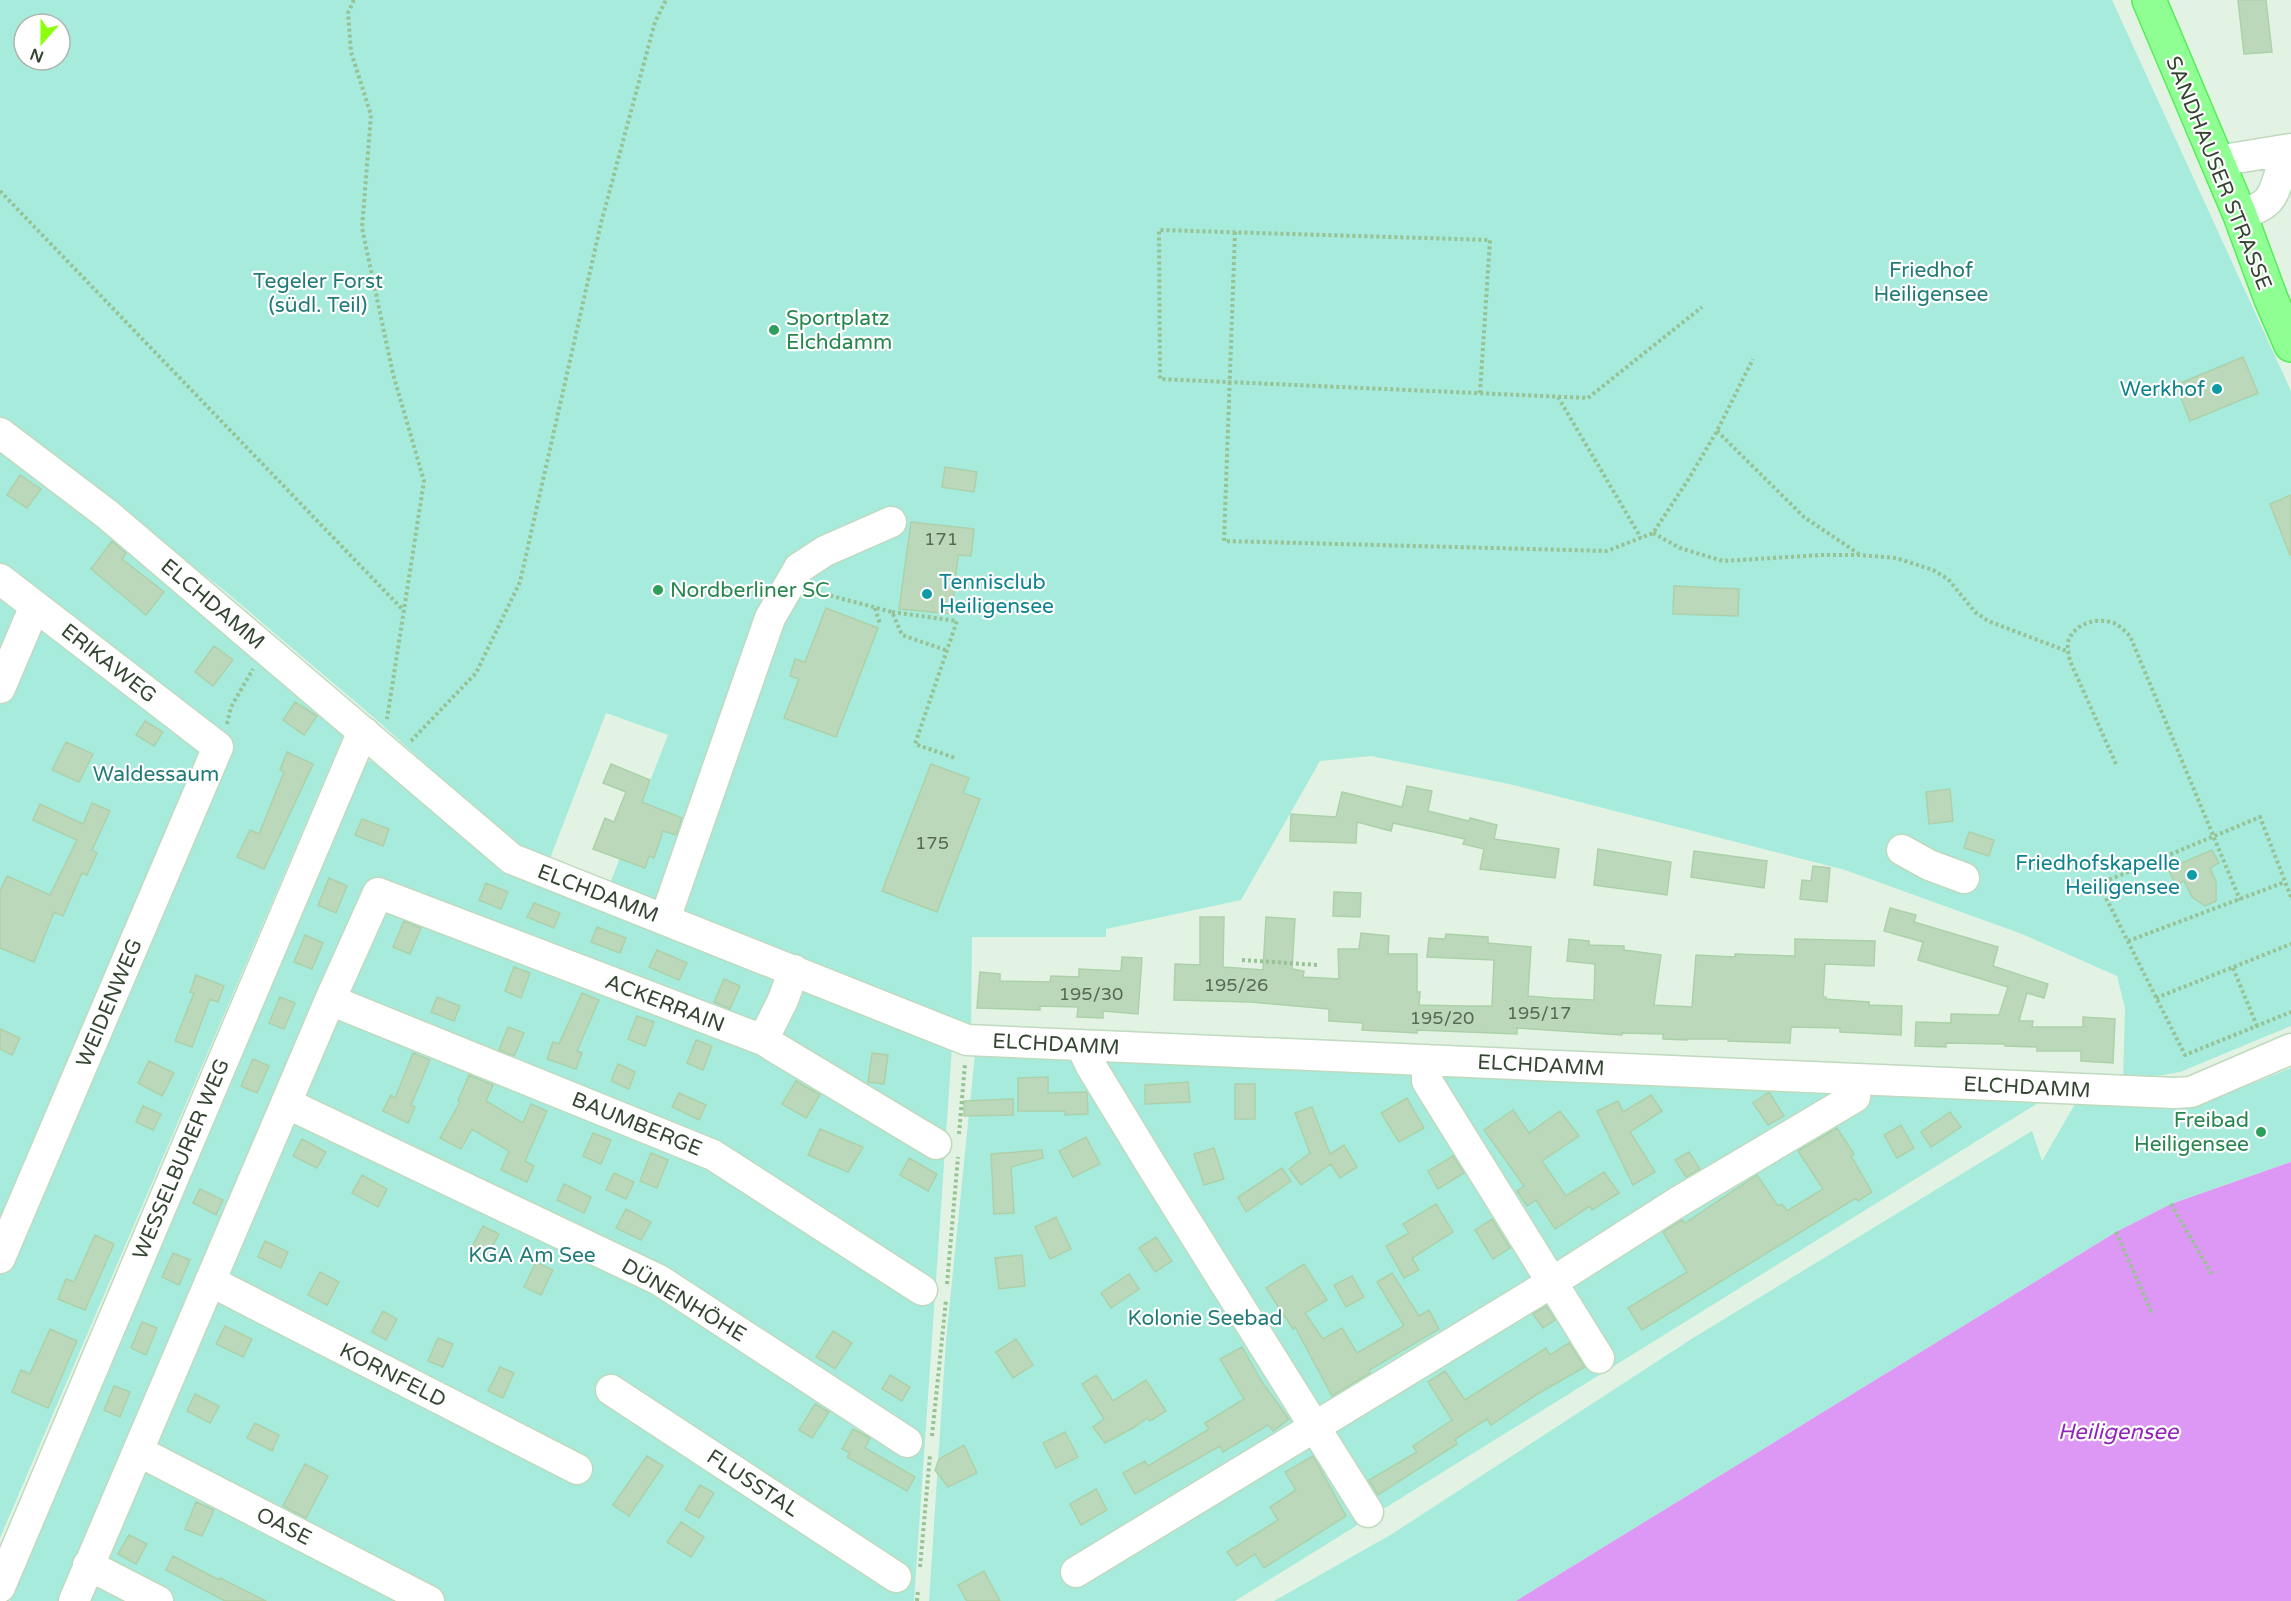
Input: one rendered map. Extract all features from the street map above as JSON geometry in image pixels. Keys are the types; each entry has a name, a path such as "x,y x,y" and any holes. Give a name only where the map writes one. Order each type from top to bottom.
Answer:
{"main road":[{"name":"SANDHAUSER STRASSE","path":"2151,1 2291,345"}],"street":[{"path":"2217,161 2291,149"},
{"path":"2240,215 2269,202 2284,161 2291,161"},
{"name":"ELCHDAMM","path":"0,433 108,515 512,859 967,1040 2174,1094 2192,1092 2291,1049"},
{"path":"665,919 770,618 799,568 825,551 891,522"},
{"name":"ERIKAWEG","path":"0,579 218,747"},
{"path":"0,688 35,606"},
{"name":"WESSELBURER WEG","path":"0,1587 351,760 380,746"},
{"name":"WEIDENWEG","path":"0,1258 218,747"},
{"path":"1902,850 1929,865 1964,878"},
{"name":"ACKERRAIN","path":"330,999 378,893 763,1040 951,1142"},
{"path":"763,1040 783,1000 794,970"},
{"path":"74,1601 330,999"},
{"name":"BAUMBERGE","path":"330,999 713,1155 922,1290"},
{"path":"1081,1045 1091,1066 1153,1168 1368,1512"},
{"path":"1426,1060 1427,1081 1599,1358"},
{"path":"1076,1572 1551,1283 1678,1202 1855,1097 1857,1080"},
{"name":"DÜNENHÖHE","path":"286,1103 659,1280 923,1446"},
{"name":"KORNFELD","path":"210,1281 577,1469"},
{"name":"FLUSSTAL","path":"611,1390 896,1577"},
{"name":"OASE","path":"138,1450 429,1601"},
{"path":"88,1565 158,1601"}],"path":[{"path":"354,0 348,13 351,52 371,115 362,228 393,374 424,481 380,746"},
{"path":"380,746 476,672 520,582 601,223 655,22 666,0"},
{"path":"0,191 403,610"},
{"path":"1480,393 1490,240 1159,230 1160,379 1588,398 1702,307"},
{"path":"1235,232 1224,542 1607,551 1653,533 1717,431 1753,358"},
{"path":"1557,396 1641,538"},
{"path":"1717,431 1804,517 1860,555"},
{"path":"1653,533 1680,548 1723,561 1822,555 1896,558 1933,570 1948,579 1975,612 1988,621 2069,652"},
{"path":"789,585 892,612 957,621 915,744 955,758"},
{"path":"874,608 880,624"},
{"path":"892,612 902,635 948,651"},
{"path":"2116,764 2070,661 2068,643 2077,629 2089,622 2102,620 2117,625 2130,636 2240,900"},
{"path":"218,747 231,707 265,649"},
{"path":"2291,897 2260,817 2099,884 2185,1055 2291,1012"},
{"path":"2128,941 2285,882"},
{"path":"2156,998 2291,944"},
{"path":"1242,960 1318,965"},
{"path":"2233,968 2257,1026"},
{"path":"917,1601 923,1446 943,1338 951,1142 967,1040"},
{"path":"2171,1204 2213,1276"},
{"path":"2116,1232 2153,1315"}],"green space":[{"path":"0,0 2112,0 2291,391 2291,1026 2180,1072 2123,1082 2125,1008 2117,976 2022,934 1845,870 1509,784 1371,756 1320,761 1241,900 1106,929 1106,937 972,937 971,1033 609,886 668,735 606,713 549,861 514,844 378,721 225,591 0,416"},
{"name":"Waldessaum","path":"0,447 63,493 344,734 0,1538"},
{"name":"KGA Am See","path":"364,760 372,761 506,873 952,1047 914,1601 10,1601"},
{"name":"Kolonie Seebad","path":"975,1054 1823,1091 2038,1103 1235,1601 929,1601 946,1340"},
{"path":"2291,1068 2291,1162 2171,1204 2116,1232 1516,1601 1274,1601 1392,1534 1693,1338 2032,1131 2042,1161 2075,1104 2207,1102"}],"water":[{"name":"Heiligensee","path":"2291,1162 2291,1601 1516,1601 2116,1232 2171,1204"}],"building":[{"path":"2238,0 2266,0 2272,52 2244,54"},
{"name":"Werkhof","path":"2243,357 2258,393 2190,421 2176,385"},
{"path":"945,467 977,472 974,492 942,487"},
{"path":"20,475 41,489 27,508 7,495"},
{"path":"2291,495 2291,555 2290,555 2270,504"},
{"path":"911,522 974,529 971,556 958,555 952,614 899,609"},
{"path":"112,541 126,553 122,559 164,592 146,615 91,569"},
{"path":"1674,586 1739,589 1738,616 1673,614"},
{"path":"826,608 878,628 836,737 784,718 799,679 790,676 795,659 805,662"},
{"path":"214,646 233,660 213,686 195,672"},
{"path":"295,702 317,716 304,735 283,720"},
{"path":"145,721 163,732 154,746 136,735"},
{"path":"66,742 93,754 79,782 52,770"},
{"path":"287,752 313,764 264,869 237,857 250,830 259,834 284,772 280,770"},
{"path":"611,764 650,780 642,802 682,818 676,835 663,831 654,858 649,856 645,868 593,849 605,818 614,822 626,792 603,783"},
{"path":"931,764 969,778 963,793 980,799 937,912 882,891"},
{"path":"1407,786 1432,791 1428,811 1497,825 1494,839 1559,849 1555,878 1480,869 1484,849 1463,844 1465,839 1393,823 1391,831 1357,822 1356,843 1290,841 1291,814 1336,817 1342,792 1402,807"},
{"path":"1950,789 1953,821 1929,824 1926,792"},
{"path":"92,803 110,811 92,850 97,853 87,875 82,873 63,916 54,912 34,962 0,948 0,891 7,876 50,895 77,840 33,820 40,804 83,824"},
{"path":"362,819 389,829 383,846 355,835"},
{"path":"1969,832 1994,840 1989,856 1964,848"},
{"path":"1598,849 1671,862 1667,895 1594,885"},
{"name":"Friedhofskapelle Heiligensee","path":"2212,850 2219,863 2210,868 2216,882 2216,901 2205,906 2192,897 2184,881 2176,885 2168,869"},
{"path":"1694,851 1767,861 1764,888 1691,877"},
{"path":"1813,866 1830,868 1827,902 1800,899 1802,880 1811,881"},
{"path":"329,878 347,886 336,913 318,905"},
{"path":"486,883 508,892 501,909 479,900"},
{"path":"1334,892 1361,893 1360,917 1333,916"},
{"path":"534,903 560,913 554,928 527,917"},
{"path":"1890,908 1916,915 1914,922 1998,947 1993,966 2048,984 2044,998 2027,993 2019,1021 2033,1021 2032,1027 2083,1027 2083,1017 2115,1019 2113,1063 2081,1061 2081,1051 2037,1051 2037,1047 2005,1046 2005,1044 1946,1043 1946,1047 1915,1046 1916,1022 1951,1023 1951,1014 1999,1015 2008,987 1918,960 1923,942 1884,931"},
{"path":"1200,917 1224,917 1223,967 1263,970 1266,917 1295,919 1292,969 1304,971 1303,977 1339,979 1338,949 1359,949 1361,933 1389,936 1388,954 1417,954 1419,1005 1492,1006 1494,960 1427,957 1429,938 1445,939 1446,934 1488,937 1488,943 1531,947 1528,996 1594,1000 1595,964 1567,961 1569,939 1589,941 1589,945 1624,946 1624,950 1661,955 1654,1005 1692,1007 1696,955 1795,956 1795,939 1875,941 1874,966 1825,964 1823,997 1869,1002 1869,1005 1902,1006 1901,1035 1840,1032 1840,1028 1791,1027 1790,1043 1728,1041 1728,1039 1663,1039 1663,1034 1622,1033 1622,1035 1517,1028 1517,1034 1417,1030 1417,1033 1362,1030 1363,1023 1329,1021 1329,1009 1251,1002 1174,1000 1175,964 1200,965"},
{"path":"404,921 421,928 410,954 393,947"},
{"path":"597,927 626,938 620,953 591,942"},
{"path":"305,935 323,943 312,969 294,962"},
{"path":"657,950 687,963 679,980 649,967"},
{"path":"1122,957 1142,958 1138,1014 1103,1011 1103,1018 1077,1017 1078,1007 1040,1006 1040,1010 977,1008 980,972 1000,974 1000,981 1050,982 1051,976 1079,977 1079,969 1121,971"},
{"path":"514,967 530,973 521,998 505,991"},
{"path":"196,975 224,986 218,1002 210,999 192,1047 175,1041 194,993 190,992"},
{"path":"724,979 740,986 730,1009 714,1002"},
{"path":"582,993 599,1000 577,1051 582,1053 576,1069 547,1059 553,1042 559,1044"},
{"path":"280,997 295,1003 284,1029 269,1023"},
{"path":"437,997 460,1006 454,1021 431,1012"},
{"path":"637,1016 654,1022 645,1046 628,1039"},
{"path":"508,1027 524,1033 514,1056 499,1050"},
{"path":"0,1029 20,1038 12,1055 0,1049"},
{"path":"696,1040 712,1046 703,1070 687,1063"},
{"path":"413,1053 430,1060 411,1105 415,1107 408,1123 383,1111 391,1095 395,1098"},
{"path":"872,1053 888,1055 884,1084 868,1082"},
{"path":"253,1059 269,1066 257,1093 241,1086"},
{"path":"149,1061 174,1073 162,1096 138,1083"},
{"path":"618,1064 635,1072 629,1089 611,1081"},
{"path":"469,1075 493,1085 486,1101 523,1123 531,1104 547,1111 525,1161 534,1166 527,1182 501,1170 509,1151 472,1129 461,1149 440,1138 460,1102 458,1101"},
{"path":"1048,1077 1048,1093 1087,1092 1088,1114 1065,1115 1065,1111 1018,1111 1018,1078"},
{"path":"796,1081 820,1095 806,1118 782,1104"},
{"path":"1188,1082 1190,1102 1145,1104 1145,1085"},
{"path":"1235,1084 1255,1084 1255,1119 1235,1119"},
{"path":"1769,1092 1784,1116 1768,1125 1753,1103"},
{"path":"679,1093 706,1105 699,1120 672,1107"},
{"path":"1651,1095 1662,1111 1630,1132 1655,1172 1633,1185 1597,1111 1618,1101 1623,1112"},
{"path":"1407,1098 1424,1128 1399,1142 1381,1113"},
{"path":"1013,1099 1013,1115 964,1116 964,1101"},
{"path":"143,1106 161,1114 153,1130 136,1122"},
{"path":"1312,1107 1330,1154 1344,1145 1357,1167 1340,1178 1331,1164 1301,1185 1289,1169 1310,1153 1295,1113"},
{"path":"1513,1110 1529,1133 1560,1111 1579,1136 1542,1161 1566,1196 1604,1172 1619,1193 1592,1210 1590,1206 1555,1229 1536,1200 1527,1206 1517,1191 1524,1186 1484,1130"},
{"path":"1950,1112 1961,1127 1931,1147 1921,1132"},
{"path":"1901,1125 1914,1148 1897,1158 1884,1135"},
{"path":"1837,1128 1854,1154 1851,1156 1872,1192 1858,1201 1856,1198 1642,1330 1628,1308 1687,1272 1663,1232 1682,1220 1685,1223 1757,1175 1778,1206 1782,1204 1787,1211 1823,1189 1798,1151"},
{"path":"820,1129 863,1147 848,1172 808,1155"},
{"path":"593,1133 611,1140 601,1164 583,1156"},
{"path":"1086,1137 1100,1164 1073,1177 1059,1151"},
{"path":"302,1139 326,1152 317,1168 293,1156"},
{"path":"1214,1148 1224,1179 1204,1185 1194,1154"},
{"path":"1042,1150 1043,1158 1011,1167 1014,1213 994,1214 991,1154"},
{"path":"1689,1152 1700,1169 1686,1177 1675,1160"},
{"path":"651,1153 668,1160 657,1188 640,1181"},
{"path":"1453,1156 1464,1173 1438,1189 1428,1171"},
{"path":"909,1158 937,1174 928,1191 900,1175"},
{"path":"1282,1168 1291,1181 1246,1212 1238,1197"},
{"path":"614,1173 634,1182 626,1199 606,1190"},
{"path":"362,1175 387,1189 378,1207 352,1193"},
{"path":"564,1184 591,1197 584,1213 557,1200"},
{"path":"200,1189 223,1200 216,1215 193,1203"},
{"path":"1436,1204 1453,1232 1412,1258 1419,1270 1404,1278 1386,1246 1409,1233 1403,1224"},
{"path":"626,1209 651,1222 641,1240 616,1228"},
{"path":"1056,1217 1071,1249 1050,1259 1035,1227"},
{"path":"1492,1219 1510,1248 1493,1259 1475,1230"},
{"path":"483,1226 499,1234 488,1255 472,1247"},
{"path":"95,1235 114,1244 85,1310 58,1299 66,1279 74,1282"},
{"path":"1156,1237 1172,1261 1155,1272 1139,1248"},
{"path":"265,1241 288,1252 281,1268 258,1257"},
{"path":"173,1253 190,1260 179,1285 162,1277"},
{"path":"1022,1255 1025,1286 999,1289 995,1258"},
{"path":"536,1262 553,1270 541,1295 524,1287"},
{"path":"1304,1264 1327,1300 1305,1313 1323,1339 1342,1328 1357,1353 1404,1326 1377,1282 1392,1273 1419,1316 1429,1310 1439,1329 1369,1370 1370,1373 1332,1396 1295,1327 1293,1329 1266,1288"},
{"path":"320,1272 339,1282 327,1305 308,1295"},
{"path":"1129,1274 1139,1289 1111,1308 1101,1293"},
{"path":"1352,1276 1364,1297 1346,1307 1334,1285"},
{"path":"1546,1306 1555,1320 1543,1328 1533,1314"},
{"path":"383,1311 397,1319 386,1340 372,1332"},
{"path":"142,1322 157,1328 146,1355 131,1348"},
{"path":"225,1326 252,1339 243,1357 216,1344"},
{"path":"50,1329 77,1341 48,1408 12,1392 21,1370 30,1374"},
{"path":"833,1331 852,1343 835,1369 816,1357"},
{"path":"438,1338 453,1344 443,1367 428,1361"},
{"path":"1016,1339 1033,1365 1013,1378 996,1352"},
{"path":"1569,1343 1585,1367 1539,1393 1491,1425 1487,1419 1455,1439 1457,1444 1378,1495 1369,1480 1417,1452 1413,1446 1452,1420 1428,1382 1445,1371 1465,1400 1546,1348 1550,1355"},
{"path":"1242,1347 1262,1382 1289,1419 1273,1431 1268,1425 1223,1452 1220,1446 1135,1494 1123,1473 1145,1461 1148,1466 1209,1429 1205,1423 1244,1399 1220,1359"},
{"path":"500,1367 514,1373 503,1398 488,1391"},
{"path":"890,1375 910,1387 902,1401 882,1389"},
{"path":"1096,1375 1113,1401 1146,1380 1166,1411 1150,1421 1147,1418 1105,1443 1093,1427 1104,1419 1082,1384"},
{"path":"114,1386 130,1392 120,1417 104,1410"},
{"path":"195,1394 219,1406 210,1423 187,1411"},
{"path":"815,1404 829,1412 812,1438 799,1430"},
{"path":"255,1423 279,1435 272,1451 247,1438"},
{"path":"853,1429 870,1438 865,1448 915,1477 907,1491 847,1457 850,1453 842,1449"},
{"path":"1065,1432 1078,1457 1056,1468 1043,1443"},
{"path":"964,1445 977,1473 948,1487 935,1470 939,1459"},
{"path":"647,1456 663,1466 629,1516 613,1505"},
{"path":"1313,1456 1346,1516 1264,1568 1255,1554 1237,1566 1227,1552 1278,1520 1270,1507 1296,1490 1285,1472"},
{"path":"305,1464 328,1476 306,1518 283,1506"},
{"path":"700,1485 714,1493 699,1518 685,1510"},
{"path":"1096,1489 1107,1510 1081,1525 1070,1504"},
{"path":"196,1502 214,1510 202,1536 185,1529"},
{"path":"681,1522 704,1537 691,1557 667,1542"},
{"path":"129,1535 147,1544 136,1564 118,1554"},
{"path":"173,1556 266,1601 225,1601 166,1570"},
{"path":"984,1571 1000,1601 967,1601 958,1585"}],"place":[{"name":"Sportplatz Elchdamm","path":"774,330"},
{"name":"Werkhof","path":"2217,389"},
{"name":"Nordberliner SC","path":"658,590"},
{"name":"Tennisclub Heiligensee","path":"927,594"},
{"name":"Friedhofskapelle Heiligensee","path":"2192,875"},
{"name":"Freibad Heiligensee","path":"2261,1132"}],"park label":[{"name":"Friedhof Heiligensee","path":"1931,282"},
{"name":"Tegeler Forst (südl. Teil)","path":"318,293"}]}
